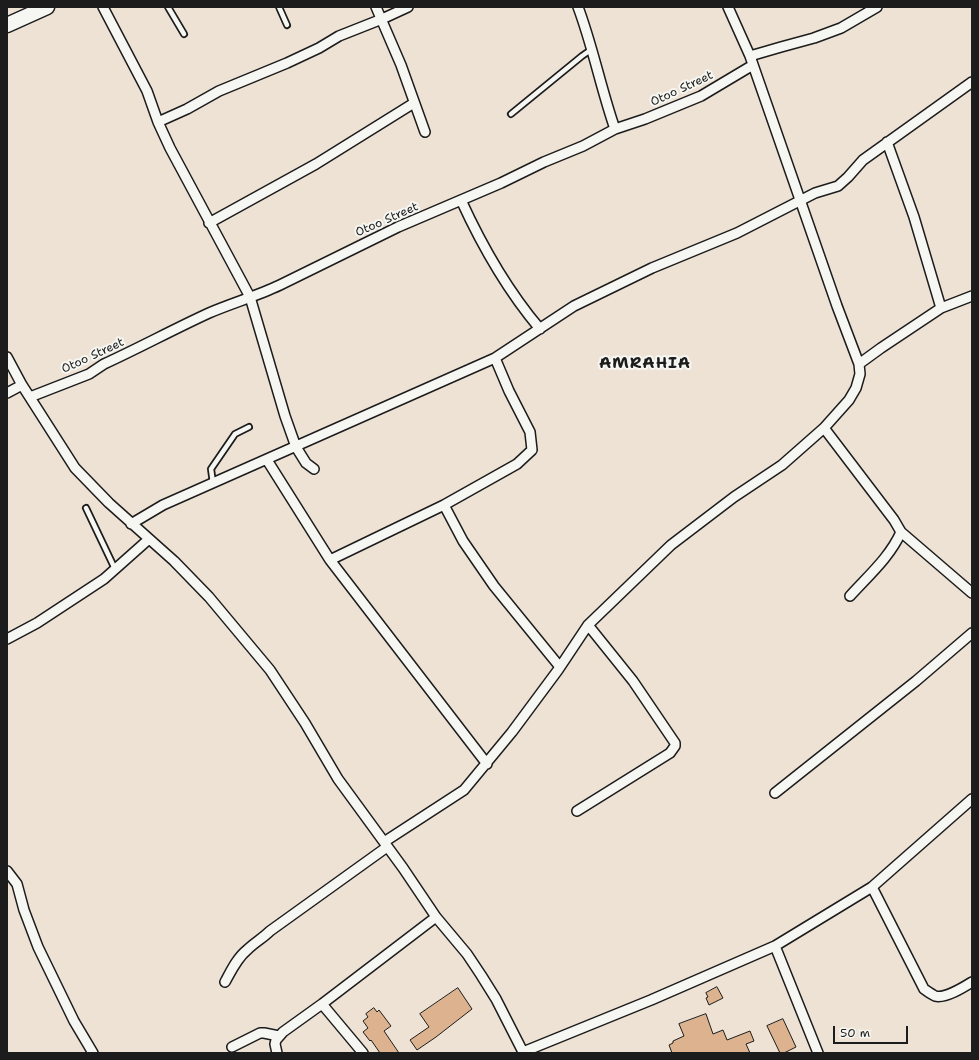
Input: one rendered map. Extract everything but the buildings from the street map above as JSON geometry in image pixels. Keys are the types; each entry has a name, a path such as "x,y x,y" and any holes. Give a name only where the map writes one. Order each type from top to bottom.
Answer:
{"main road":[{"path":"7,25 47,7"}],"street":[{"path":"103,7 147,91 158,122 170,148 250,297 285,416 296,447 306,463 314,469"},
{"path":"376,7 388,38 401,65 425,132"},
{"path":"158,122 187,109 219,91 287,63 319,48 339,36 382,20 408,7"},
{"path":"578,7 592,49 604,98 615,129"},
{"path":"225,982 238,960 246,950 386,845 464,790 512,732 560,667 588,625 671,545 734,497 782,465 824,428 849,400 856,388 860,374 859,364 837,306 752,61 728,7"},
{"name":"Otoo Street","path":"30,397 89,374 104,364 207,314 280,286 358,246 501,183 544,162 583,146 615,129 645,119 701,96 752,61 781,47 814,38 841,28 877,7"},
{"path":"131,524 163,505 495,358 581,302 652,268 737,233 815,193 838,186 863,160 972,82"},
{"path":"210,223 316,164 414,103"},
{"path":"888,142 914,217 941,308"},
{"path":"461,200 502,278 521,306 540,329"},
{"path":"859,364 941,308 972,296"},
{"path":"7,357 22,385 75,468 131,524 174,561 209,597 270,670 305,723 338,780 386,845 436,917 467,954 481,975 496,999 523,1053 651,1000 774,946 872,887 972,799"},
{"path":"330,560 444,505 517,464 532,450 530,432 509,391 495,358"},
{"path":"7,393 22,385"},
{"path":"824,428 894,520 901,532 972,593"},
{"path":"267,460 330,560 487,764"},
{"path":"444,505 463,541 494,586 560,667"},
{"path":"850,596 887,556 897,542 901,532"},
{"path":"7,639 37,623 104,579 150,539"},
{"path":"577,811 670,753 675,746 675,743 633,681 588,625"},
{"path":"775,793 916,681 966,640 972,633"},
{"path":"7,871 16,884 24,910 51,974 74,1021 93,1053"},
{"path":"872,887 924,989 936,996 943,996 972,982"},
{"path":"277,1053 276,1044 278,1036 436,917"},
{"path":"774,946 818,1053"},
{"path":"322,1004 363,1053"},
{"path":"232,1047 260,1033 278,1036"}],"lane":[{"path":"168,7 184,34"},
{"path":"279,7 287,25"},
{"path":"511,114 592,49"},
{"path":"213,483 211,469 235,434 249,427"},
{"path":"86,508 115,570"}],"district":[{"name":"AMRAHIA","path":"645,364"}]}
